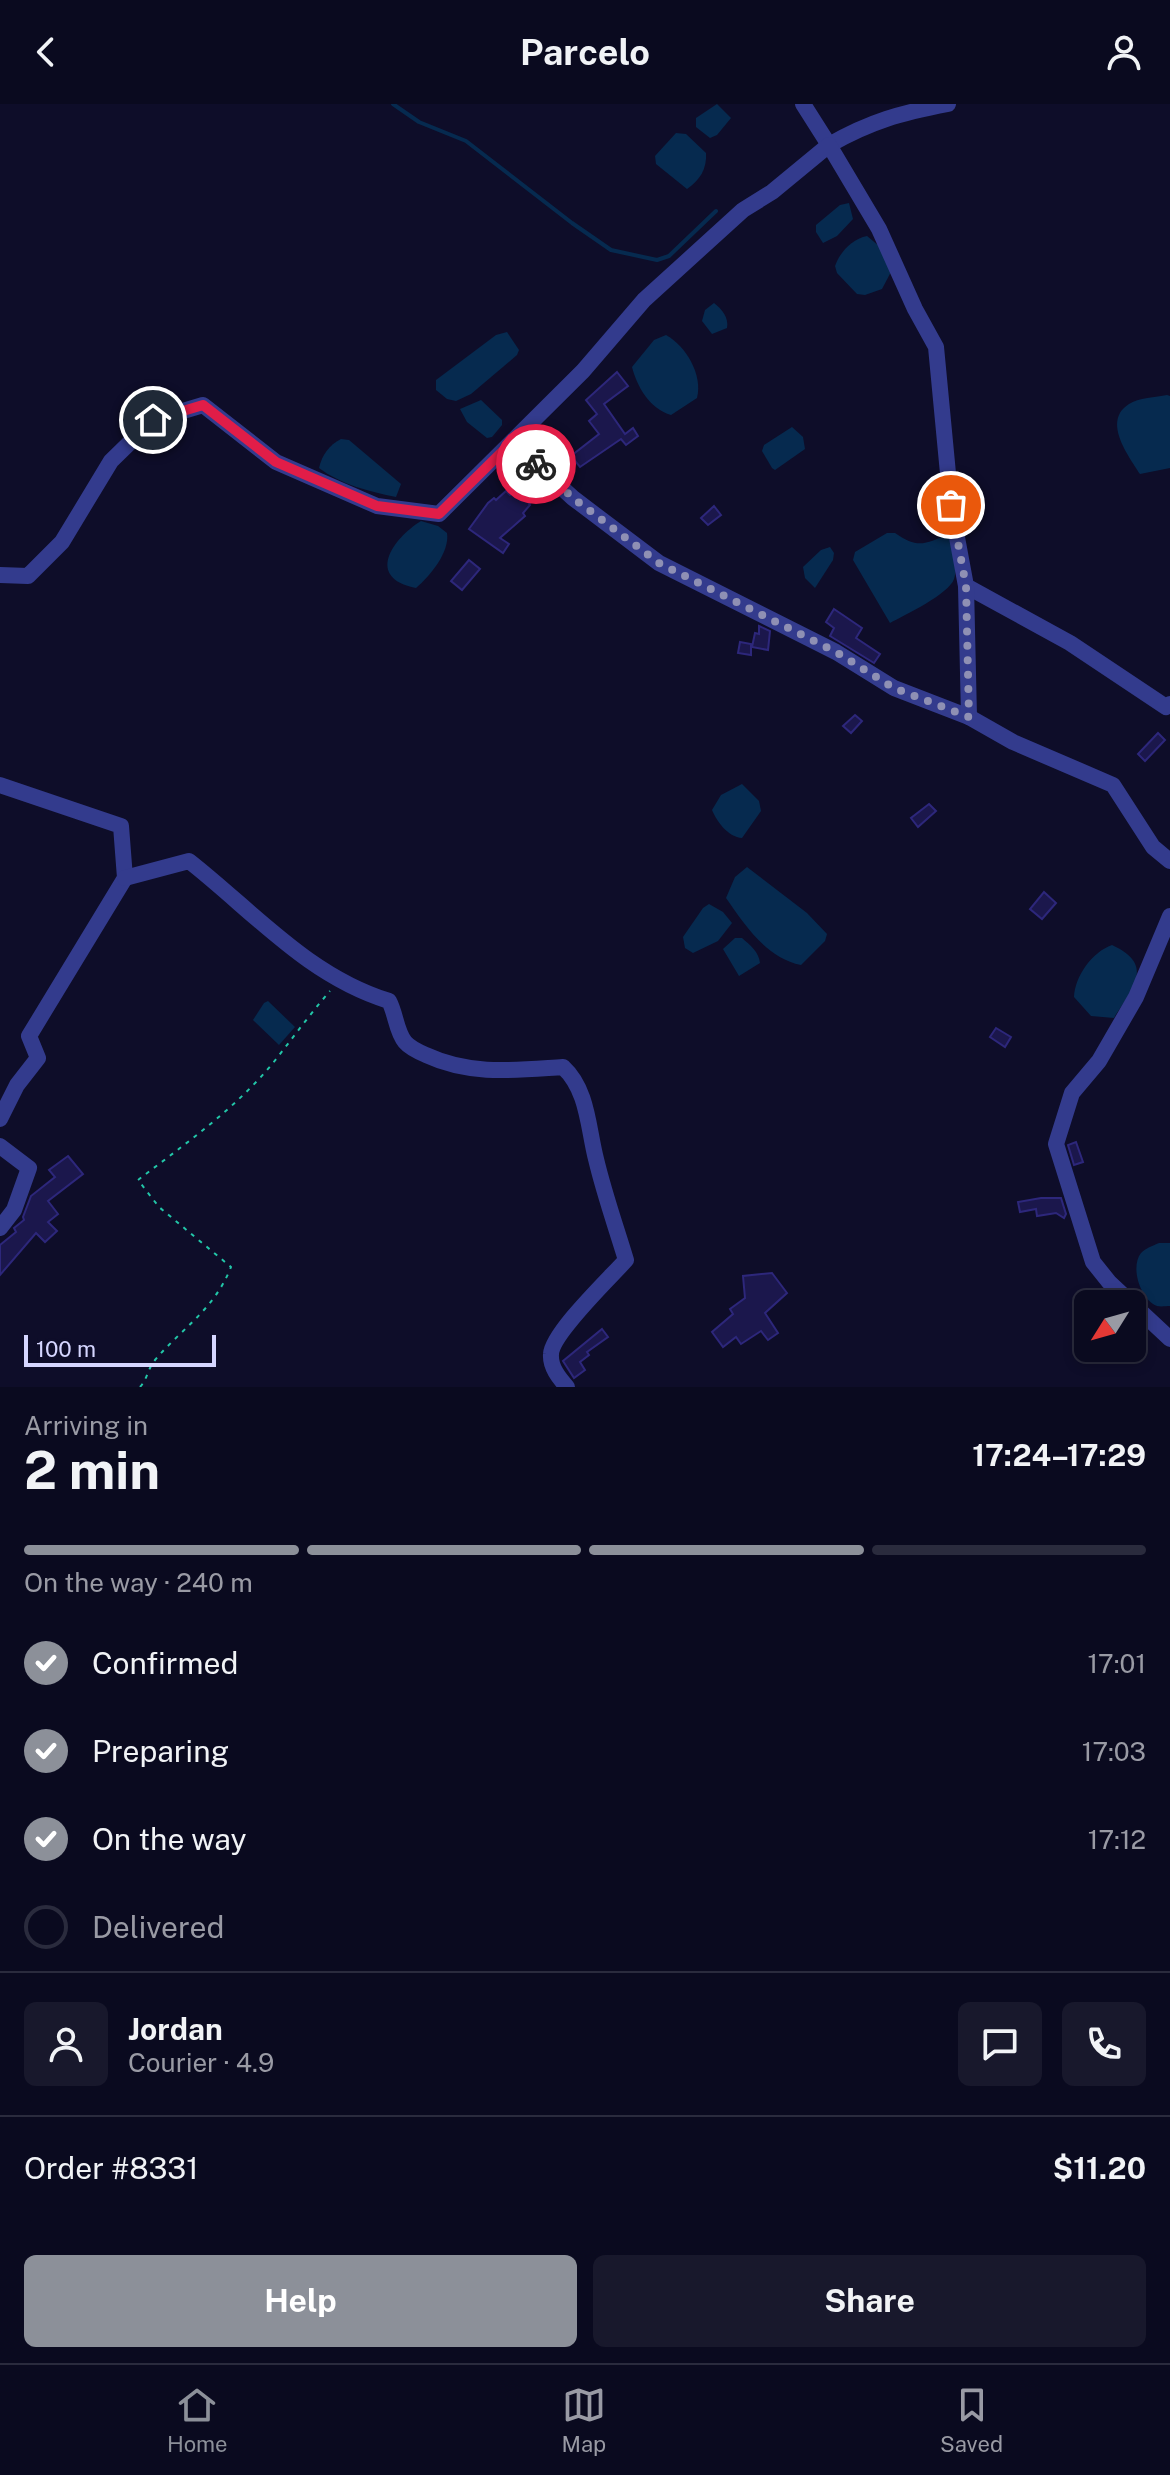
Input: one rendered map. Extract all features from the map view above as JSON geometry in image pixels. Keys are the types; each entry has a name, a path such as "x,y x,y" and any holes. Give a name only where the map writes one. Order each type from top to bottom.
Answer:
{"street":[{"path":"803,104 879,229 936,347 951,505 966,586 969,717"},
{"path":"0,575 28,576 62,542 111,461 153,420 203,405 276,462 377,506 439,514 583,371 644,300 743,210 772,192 829,145 860,127 907,112 948,104"},
{"path":"512,442 573,498 659,563 836,652 894,688 969,717 1013,742 1113,785 1153,847 1170,861"},
{"path":"966,586 1070,643 1166,707 1170,704"},
{"path":"0,785 121,826 125,878 29,1036 38,1058 17,1085 0,1119"},
{"path":"125,878 189,861 319,969 359,992 389,1001 406,1044 431,1058 470,1069 494,1072 563,1067 574,1077 626,1260 558,1335 551,1354 556,1375 567,1387"},
{"path":"1170,916 1136,997 1099,1061 1072,1093 1056,1144 1093,1262 1109,1282 1170,1339"},
{"path":"0,1146 29,1168 14,1210 0,1228"}],"path":[{"path":"140,1387 149,1377 152,1363 212,1304 231,1267 159,1207 138,1180 201,1132 240,1097 339,981"}],"water":[{"path":"717,104 731,118 717,135 710,138 696,127 696,118"},
{"path":"676,133 686,134 706,153 702,174 687,189 656,164 655,156"},
{"path":"849,203 853,219 837,236 823,243 816,232 816,225 840,205"},
{"path":"867,236 879,246 892,270 882,289 865,295 857,294 837,273 835,266 847,247"},
{"path":"714,303 724,314 727,328 712,334 702,321 705,310"},
{"path":"507,332 519,350 517,355 471,394 456,401 447,399 436,390 436,380 496,335"},
{"path":"666,335 686,354 698,380 697,398 671,415 657,408 646,396 632,367 654,340"},
{"path":"1170,396 1170,468 1140,474 1120,438 1118,419 1121,411 1133,402"},
{"path":"481,400 502,420 502,425 492,437 487,438 467,422 460,409"},
{"path":"792,427 803,437 805,449 775,470 762,451 764,445"},
{"path":"341,439 349,440 401,484 396,497 356,487 319,468 327,451"},
{"path":"421,521 438,526 447,533 447,540 438,563 416,588 400,583 391,576 388,558 401,538"},
{"path":"887,533 895,533 916,543 949,534 956,568 954,579 944,591 890,623 853,560 855,552"},
{"path":"830,547 834,553 833,560 815,588 805,578 803,567 821,550"},
{"path":"742,784 759,801 761,811 742,838 724,828 712,810 721,795"},
{"path":"747,867 807,913 827,934 825,941 801,965 767,948 726,898 735,877"},
{"path":"709,904 723,912 732,923 718,941 693,953 685,948 683,937"},
{"path":"735,938 742,938 751,946 760,963 739,976 723,949"},
{"path":"1112,945 1133,961 1137,969 1136,978 1114,1018 1091,1016 1074,997 1075,989 1091,959"},
{"path":"268,1001 295,1027 279,1045 253,1020"},
{"path":"1170,1243 1170,1306 1157,1306 1151,1302 1138,1282 1136,1266 1141,1253 1147,1248"}],"building":[{"path":"617,372 628,386 604,404 625,434 633,428 638,436 626,445 621,439 580,467 571,456 599,434 589,421 597,414 586,400"},
{"path":"533,476 540,483 532,491 537,497 523,513 525,516 500,538 509,544 503,553 469,529 494,498 496,500 506,491 510,495"},
{"path":"714,506 721,515 708,525 701,518"},
{"path":"469,560 480,569 462,590 451,581"},
{"path":"834,609 862,628 856,638 880,654 874,663 830,636 834,628 826,622"},
{"path":"759,626 770,631 768,650 752,647 755,633 759,634"},
{"path":"740,642 751,644 751,655 738,653"},
{"path":"855,715 862,721 851,733 843,726"},
{"path":"1158,733 1165,740 1145,761 1138,754"},
{"path":"929,804 936,811 918,827 911,818"},
{"path":"1044,892 1056,903 1042,919 1030,909"},
{"path":"996,1028 1011,1037 1005,1047 990,1037"},
{"path":"1076,1142 1083,1162 1074,1165 1068,1145"},
{"path":"68,1156 83,1174 48,1201 58,1214 48,1222 57,1231 45,1242 36,1233 0,1275 0,1245 16,1232 14,1228 24,1220 31,1196 55,1177 49,1170"},
{"path":"1061,1198 1066,1214 1064,1218 1056,1213 1037,1216 1036,1209 1020,1212 1018,1202"},
{"path":"772,1273 787,1293 765,1313 778,1333 768,1340 761,1331 741,1344 736,1337 723,1347 712,1332 733,1314 730,1309 745,1298 743,1276"},
{"path":"602,1329 608,1337 587,1352 589,1355 580,1362 585,1370 574,1378 563,1361"}],"waterway":[{"path":"393,104 419,122 466,141 611,250 657,260 669,256 716,211"}],"way so far":[{"path":"536,464 573,498 659,563 836,652 894,688 969,717 966,586 951,505"}],"route":[{"path":"153,420 203,405 276,462 377,506 439,514 512,442 536,464"}]}
